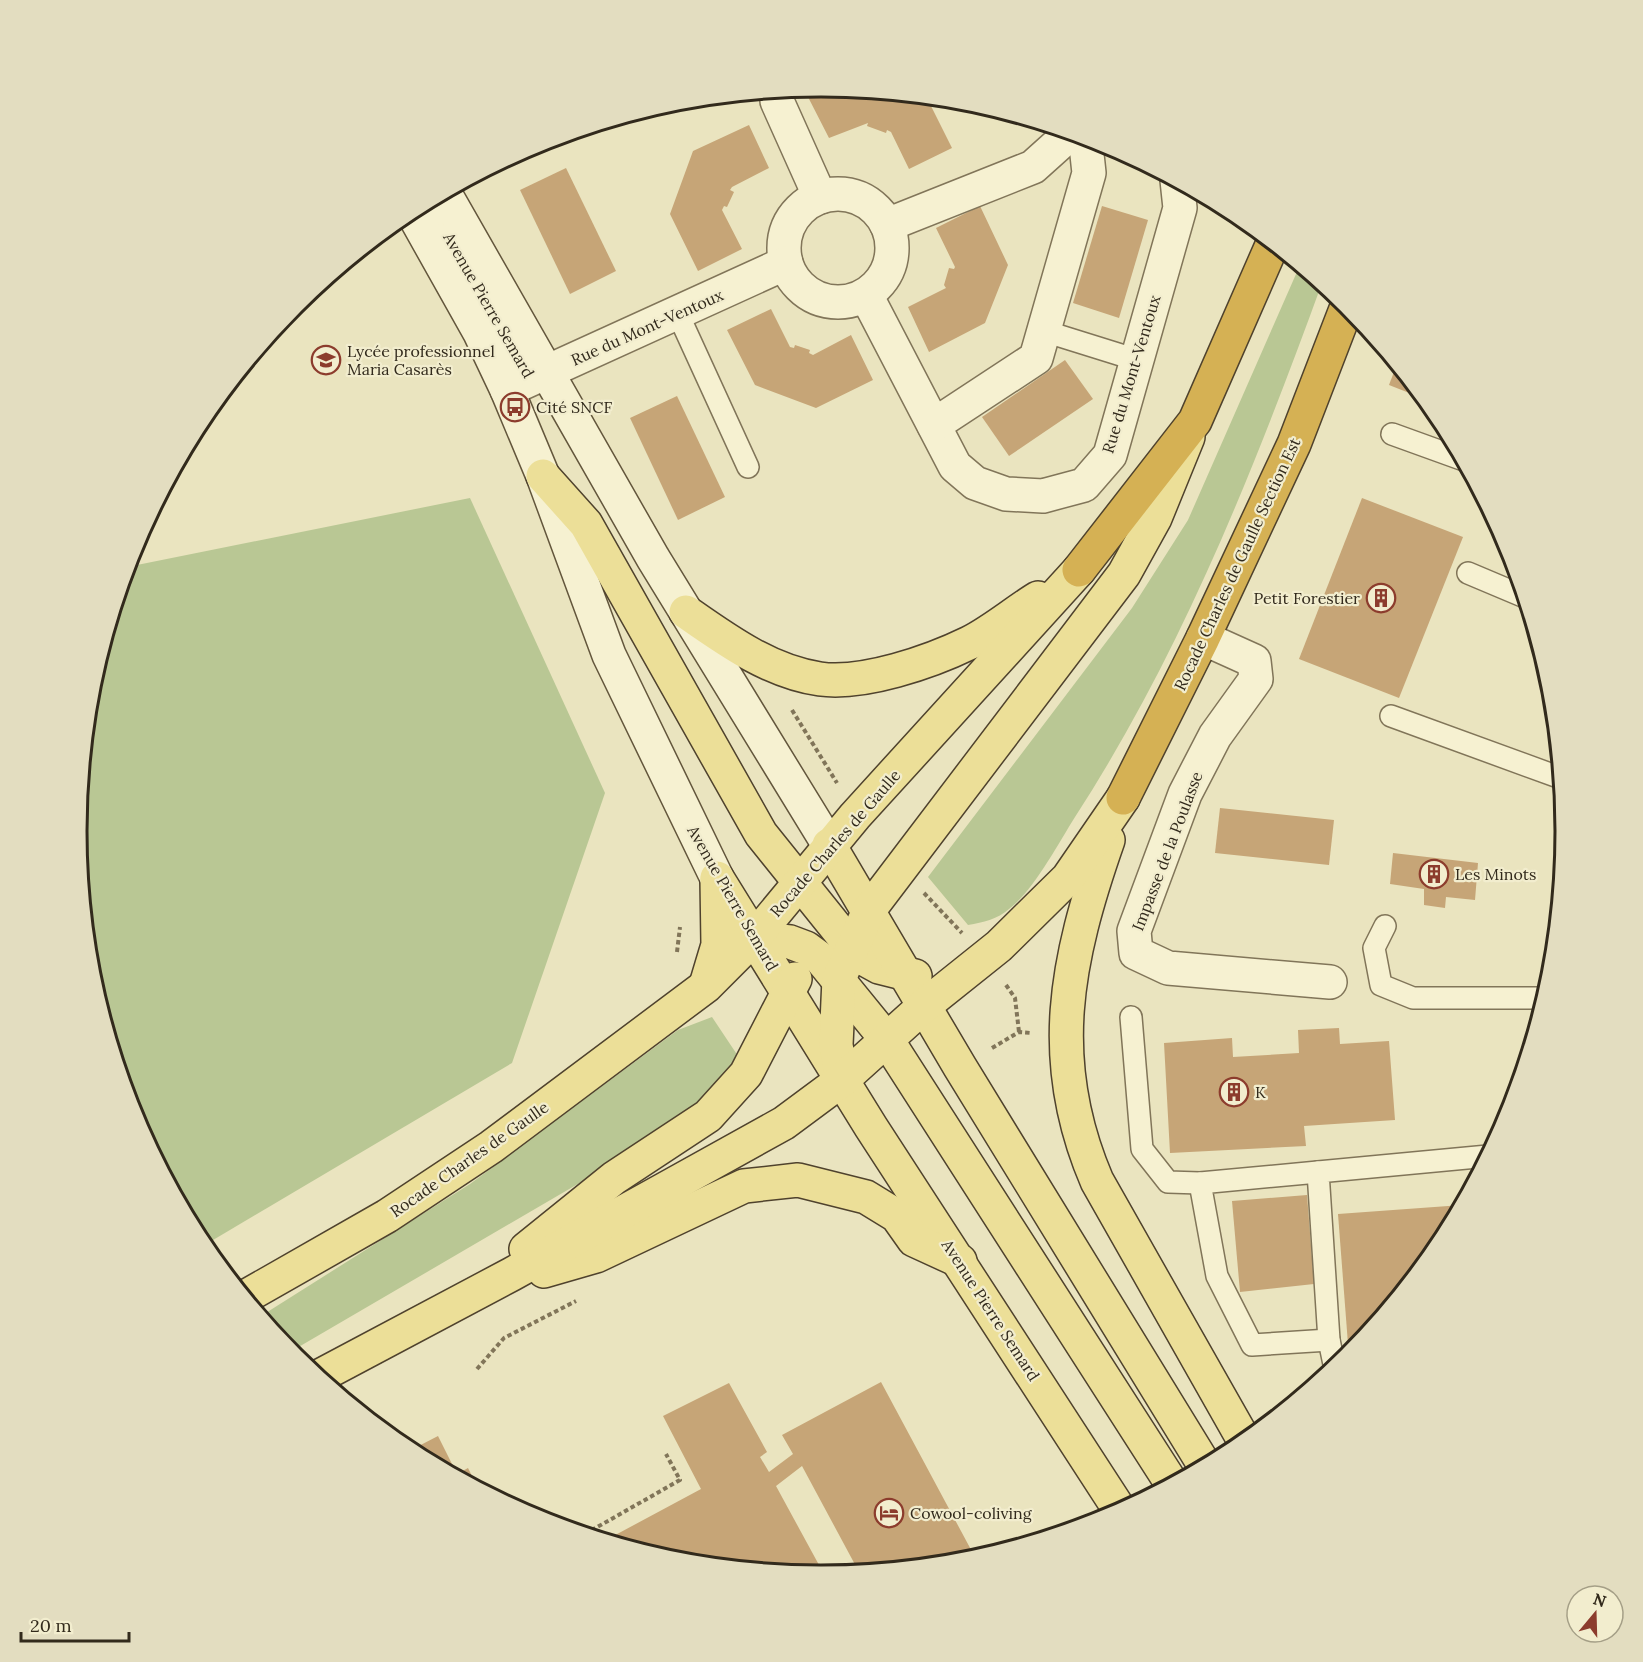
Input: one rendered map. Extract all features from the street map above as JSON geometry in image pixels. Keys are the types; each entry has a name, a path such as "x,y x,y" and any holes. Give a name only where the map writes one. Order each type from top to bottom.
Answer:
{"highway":[{"name":"Rocade Charles de Gaulle","path":"1079,570 1195,421 1270,249"},
{"name":"Rocade Charles de Gaulle Section Est","path":"1123,798 1203,638 1294,444 1345,316"}],"main road":[{"path":"842,1080 836,1045 839,979 869,910 1124,574 1155,518 1195,421"},
{"path":"543,476 586,524 750,817 797,882 851,947 859,956 879,968 906,976 934,977 965,972"},
{"path":"686,612 737,647 768,662 820,679 858,679 899,669 969,643 1079,570"},
{"name":"Rocade Charles de Gaulle","path":"251,1293 387,1216 490,1147 706,986 754,938 829,845 1079,570"},
{"path":"326,1373 474,1292 512,1274 784,1123 842,1080 924,1006 999,946 1068,878 1123,798"},
{"path":"1123,798 1087,900 1076,946 1064,1035 1070,1098 1080,1142 1096,1181 1241,1434"},
{"path":"474,1292 614,1178 708,1116 746,1074 789,995 826,881 829,845"},
{"name":"Avenue Pierre Semard","path":"829,845 924,1006 1201,1460"},
{"path":"706,986 718,945 717,878"},
{"name":"Avenue Pierre Semard","path":"717,878 842,1080 1116,1504"},
{"path":"754,938 790,942 806,948 821,959 887,1040 1169,1478"},
{"path":"474,1292 596,1256 744,1186 798,1180 866,1197 897,1216 914,1240 960,1261"}],"street":[{"path":"777,98 820,197"},
{"path":"887,225 1033,166 1065,138"},
{"path":"933,425 1036,358 1089,173 1086,146"},
{"name":"Rue du Mont-Ventoux","path":"866,295 955,466 975,483 1006,494 1042,496 1084,485 1110,455 1180,208 1178,189"},
{"path":"837,194 855,197 871,205 887,225 891,234 893,252 889,269 879,284 866,295 850,301 834,303 818,298 804,290 793,278 786,263 784,247 787,231 794,216 806,205 820,197 837,194"},
{"name":"Avenue Pierre Semard","path":"447,199 528,380 543,476 609,655 717,878"},
{"name":"Avenue Pierre Semard","path":"421,215 480,333 528,380 653,558 829,845"},
{"name":"Rue du Mont-Ventoux","path":"528,380 678,315 786,263"},
{"name":"Impasse de la Poulasse","path":"1203,638 1254,661 1256,679 1215,736 1185,794 1134,931 1136,953 1168,968 1330,982"},
{"path":"331,1378 378,1346"}],"lane":[{"path":"678,315 748,467"},
{"path":"1044,331 1137,360"},
{"path":"1392,434 1453,456"},
{"path":"1468,573 1516,593"},
{"path":"1391,716 1553,775"},
{"path":"1385,926 1374,948 1381,986 1413,998 1536,998"},
{"path":"1131,1017 1142,1149 1168,1182 1200,1183 1480,1157"},
{"path":"1318,1172 1329,1340 1333,1358"},
{"path":"1200,1183 1217,1276 1252,1345 1329,1340"}],"path":[{"path":"792,701 791,708 842,791"},
{"path":"918,886 958,929"},
{"path":"992,1048 1019,1032 1036,1033"},
{"path":"593,1529 680,1480 666,1454"}],"green space":[{"path":"1297,272 1319,291 1243,489 1183,624 1114,754 1036,879 1018,901 1004,913 990,920 968,925 928,877 1132,608 1188,520"},
{"path":"470,498 605,793 512,1063 212,1241 185,1198 143,1112 112,1021 93,927 87,831 93,735 112,641 137,565"},
{"path":"712,1017 740,1059 715,1093 672,1129 299,1347 267,1312 470,1184 678,1030"}],"building":[{"path":"808,97 870,98 931,105 952,148 909,169 891,132 887,130 886,133 867,126 868,123 829,138"},
{"path":"749,125 769,168 732,187 730,190 734,192 727,207 724,206 722,210 742,249 698,271 670,214 693,151"},
{"path":"566,168 616,271 570,294 520,190"},
{"path":"980,206 1008,265 985,323 929,352 908,307 946,288 944,285 949,268 954,269 955,267 936,228"},
{"path":"1102,206 1148,220 1119,318 1073,303"},
{"path":"771,309 790,347 794,348 795,345 810,350 809,353 813,355 851,335 873,380 816,408 755,385 727,330"},
{"path":"1065,360 1093,399 1009,456 982,417"},
{"path":"1394,372 1411,394 1389,385"},
{"path":"677,396 725,497 678,520 630,418"},
{"name":"Petit Forestier","path":"1362,498 1463,537 1399,698 1299,659"},
{"path":"1220,808 1334,820 1329,865 1215,853"},
{"name":"Les Minots","path":"1393,853 1478,863 1475,900 1446,897 1445,908 1424,905 1424,889 1390,884"},
{"name":"K","path":"1339,1028 1340,1044 1389,1041 1395,1120 1304,1126 1306,1146 1170,1153 1164,1043 1232,1038 1233,1057 1299,1053 1298,1030"},
{"path":"1307,1195 1314,1284 1240,1292 1232,1201"},
{"path":"1453,1206 1404,1278 1348,1343 1338,1214"},
{"path":"881,1382 971,1550 917,1559 855,1564 802,1466 776,1486 819,1565 773,1564 726,1559 678,1551 615,1535 701,1489 663,1416 729,1383 767,1452 760,1457 769,1472 793,1454 782,1435"},
{"path":"438,1436 453,1467 419,1446"},
{"path":"468,1468 472,1477 462,1471"}],"place":[{"name":"Lycée professionnel Maria Casarès","path":"326,360"},
{"name":"Cité SNCF","path":"515,407"},
{"name":"Petit Forestier","path":"1381,598"},
{"name":"Les Minots","path":"1434,874"},
{"name":"K","path":"1234,1092"},
{"name":"Cowool-coliving","path":"889,1513"}]}
